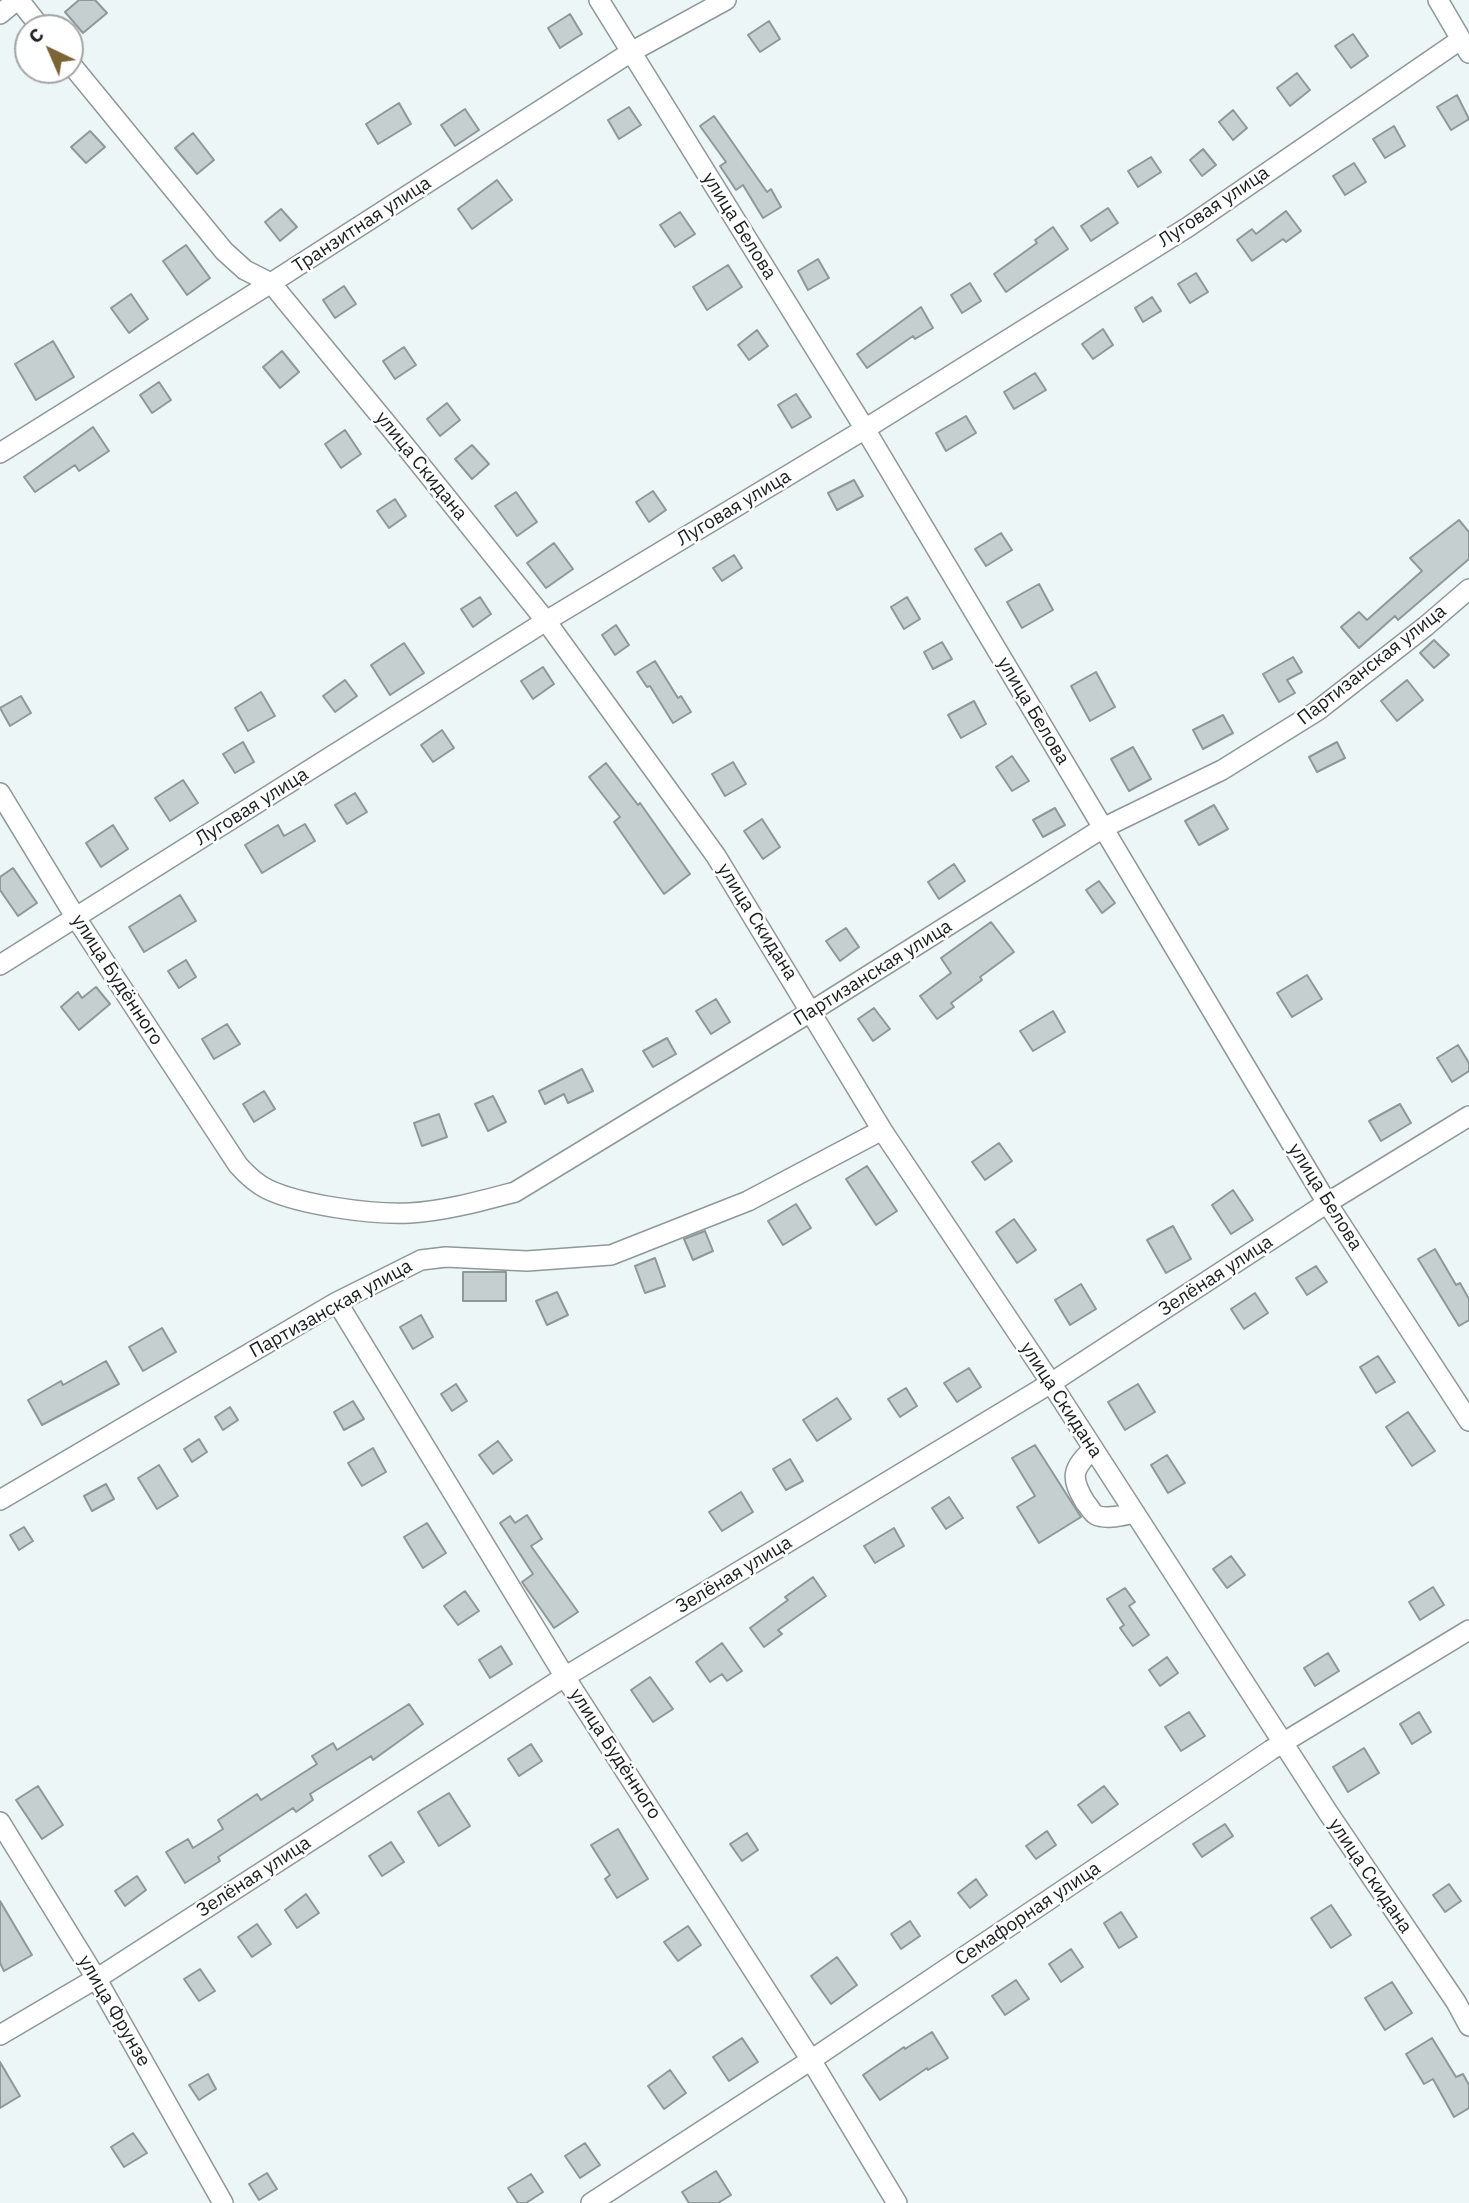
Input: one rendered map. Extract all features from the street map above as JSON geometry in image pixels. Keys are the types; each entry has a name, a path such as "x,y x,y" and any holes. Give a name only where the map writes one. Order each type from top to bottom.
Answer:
{"street":[{"path":"0,14 18,0 30,14"},
{"name":"улица Белова","path":"599,0 865,429 1327,1203 1469,1421"},
{"name":"Транзитная улица","path":"0,453 271,284 631,52 726,0"},
{"path":"1438,0 1465,47"},
{"name":"Луговая улица","path":"0,965 546,621 865,429 1188,227 1465,47"},
{"name":"улица Скидана","path":"84,80 224,251 246,270 271,284 406,447 546,621 716,856 882,1130 1051,1383 1283,1743 1456,2002 1469,2026"},
{"name":"Партизанская улица","path":"238,1165 267,1189 356,1210 409,1213 464,1205 515,1192 812,1012 1103,828 1222,770 1317,711 1469,589"},
{"name":"улица Будённого","path":"0,793 76,918 238,1165"},
{"name":"Зелёная улица","path":"0,2035 96,1978 565,1677 1051,1383 1327,1203 1469,1116"},
{"name":"Партизанская улица","path":"0,1500 337,1302 421,1260 472,1258 527,1261 611,1255 748,1201 882,1130"},
{"name":"улица Будённого","path":"337,1302 565,1677 811,2060 897,2203"},
{"path":"1093,1449 1075,1471 1074,1477 1075,1485 1088,1507 1096,1515 1107,1517 1135,1513"},
{"name":"Семафорная улица","path":"591,2203 811,2060 1283,1743 1469,1630"},
{"name":"улица Фрунзе","path":"0,1822 96,1978 223,2203"}],"building":[{"path":"79,0 95,0 107,13 84,32 84,14 65,12"},
{"path":"570,14 582,34 560,48 548,28"},
{"path":"769,21 780,39 760,52 748,35"},
{"path":"1353,34 1368,56 1351,68 1335,46"},
{"path":"1297,73 1310,90 1290,106 1277,88"},
{"path":"1457,95 1469,119 1451,130 1437,107"},
{"path":"399,103 411,124 378,144 366,124"},
{"path":"629,107 641,125 619,139 608,120"},
{"path":"465,109 479,130 455,146 441,125"},
{"path":"1233,110 1247,128 1233,140 1219,122"},
{"path":"714,116 767,192 771,189 781,207 763,218 743,185 736,190 720,166 726,162 700,126"},
{"path":"1394,126 1405,146 1385,158 1373,139"},
{"path":"90,131 105,147 86,163 71,147"},
{"path":"193,133 214,160 197,174 175,148"},
{"path":"1203,149 1216,165 1202,176 1190,160"},
{"path":"1151,157 1161,172 1138,187 1128,171"},
{"path":"1354,163 1366,182 1345,195 1333,176"},
{"path":"497,180 512,200 472,229 458,209"},
{"path":"1108,208 1118,223 1091,241 1081,226"},
{"path":"281,209 297,227 280,241 265,222"},
{"path":"1286,211 1301,231 1286,242 1283,239 1252,261 1237,240 1252,229 1256,234"},
{"path":"680,212 695,234 675,247 660,225"},
{"path":"1053,227 1068,249 1006,292 994,274 1037,243 1035,240"},
{"path":"186,245 210,278 187,295 163,261"},
{"path":"818,259 829,278 808,290 798,271"},
{"path":"728,265 742,287 707,310 693,287"},
{"path":"1196,273 1208,292 1190,303 1178,284"},
{"path":"970,283 981,301 962,313 951,295"},
{"path":"344,286 356,304 335,318 323,300"},
{"path":"131,294 148,319 129,333 111,308"},
{"path":"1152,297 1161,311 1143,322 1135,308"},
{"path":"921,307 933,328 915,339 913,336 867,368 857,354"},
{"path":"1103,329 1113,345 1093,359 1082,344"},
{"path":"757,330 768,346 749,360 738,345"},
{"path":"53,341 74,377 36,400 15,364"},
{"path":"404,347 416,365 395,379 383,361"},
{"path":"282,351 299,372 280,388 263,367"},
{"path":"1035,373 1046,390 1014,409 1004,392"},
{"path":"159,382 171,400 152,413 140,395"},
{"path":"796,394 811,417 792,428 778,405"},
{"path":"447,403 460,420 440,436 427,419"},
{"path":"966,416 976,433 946,451 936,433"},
{"path":"93,427 109,451 79,471 75,465 35,492 24,477"},
{"path":"345,430 361,454 341,468 325,444"},
{"path":"472,445 489,464 472,479 455,459"},
{"path":"854,480 863,496 837,510 828,493"},
{"path":"653,491 666,510 649,522 636,502"},
{"path":"516,492 537,522 517,536 495,506"},
{"path":"395,499 406,516 389,528 377,511"},
{"path":"1459,520 1469,532 1469,559 1398,620 1395,616 1359,648 1341,627 1359,612 1367,620 1422,571 1410,558"},
{"path":"1001,533 1012,550 986,566 975,549"},
{"path":"554,543 573,569 546,588 527,563"},
{"path":"734,555 742,568 722,581 713,568"},
{"path":"1039,584 1053,610 1022,628 1007,602"},
{"path":"480,597 491,614 473,627 461,609"},
{"path":"907,597 920,619 904,629 891,607"},
{"path":"616,625 629,645 615,655 602,635"},
{"path":"1434,640 1449,655 1434,668 1420,653"},
{"path":"942,642 952,659 933,669 924,652"},
{"path":"404,643 424,673 390,695 371,665"},
{"path":"1293,657 1302,672 1287,680 1295,693 1279,702 1263,674"},
{"path":"655,661 678,698 681,696 691,712 673,723 650,686 647,687 637,672"},
{"path":"543,667 554,684 533,699 521,681"},
{"path":"1096,672 1115,707 1090,721 1071,686"},
{"path":"345,680 357,696 335,712 323,696"},
{"path":"1407,680 1423,700 1397,721 1381,701"},
{"path":"261,692 275,716 248,731 235,708"},
{"path":"21,696 31,713 10,726 0,708"},
{"path":"974,701 986,724 961,738 948,715"},
{"path":"1223,715 1233,733 1203,749 1193,730"},
{"path":"442,730 454,748 433,762 421,745"},
{"path":"243,742 254,762 235,773 223,754"},
{"path":"1337,742 1345,758 1317,772 1309,757"},
{"path":"1133,747 1151,779 1129,791 1111,759"},
{"path":"1012,756 1029,781 1012,791 996,767"},
{"path":"733,762 746,784 725,796 712,774"},
{"path":"606,763 638,805 640,803 690,874 664,894 614,822 620,817 589,777"},
{"path":"183,780 198,803 170,821 155,798"},
{"path":"355,793 367,812 347,824 335,805"},
{"path":"1214,805 1228,829 1199,845 1185,821"},
{"path":"1055,808 1065,825 1043,837 1033,820"},
{"path":"762,819 780,847 763,859 744,831"},
{"path":"305,824 315,841 262,873 245,845 278,825 284,836"},
{"path":"113,825 128,849 101,867 86,843"},
{"path":"954,864 965,881 939,899 928,882"},
{"path":"13,868 37,903 18,916 0,890 0,877"},
{"path":"1099,881 1115,903 1102,913 1086,890"},
{"path":"180,895 196,921 144,952 129,927"},
{"path":"991,922 1014,952 980,977 982,980 951,1003 954,1007 937,1019 920,996 951,973 941,958"},
{"path":"846,928 859,947 840,961 826,941"},
{"path":"186,960 196,977 179,988 168,971"},
{"path":"1307,975 1322,999 1292,1017 1277,993"},
{"path":"96,987 110,1004 79,1030 61,1007 78,992 82,998"},
{"path":"716,999 730,1022 711,1034 696,1011"},
{"path":"874,1008 890,1029 873,1041 858,1019"},
{"path":"1053,1011 1065,1032 1033,1051 1020,1031"},
{"path":"227,1024 240,1044 214,1059 202,1039"},
{"path":"667,1038 676,1054 653,1067 643,1051"},
{"path":"1458,1045 1469,1063 1469,1071 1452,1082 1437,1058"},
{"path":"582,1069 593,1091 568,1103 564,1094 545,1104 539,1091"},
{"path":"264,1091 275,1109 254,1122 243,1104"},
{"path":"493,1096 506,1122 488,1131 475,1104"},
{"path":"1400,1104 1411,1123 1381,1141 1369,1121"},
{"path":"439,1114 447,1137 422,1146 414,1123"},
{"path":"999,1143 1012,1161 985,1180 972,1162"},
{"path":"867,1166 897,1211 876,1225 846,1179"},
{"path":"1233,1190 1253,1220 1231,1234 1212,1205"},
{"path":"796,1204 811,1228 783,1245 768,1221"},
{"path":"1014,1219 1036,1250 1017,1263 996,1232"},
{"path":"1173,1226 1191,1259 1166,1273 1147,1240"},
{"path":"705,1231 713,1251 693,1260 684,1239"},
{"path":"1435,1249 1456,1285 1460,1283 1469,1299 1469,1320 1459,1326 1418,1259"},
{"path":"655,1258 665,1286 645,1293 635,1266"},
{"path":"1316,1266 1327,1282 1307,1295 1296,1278"},
{"path":"463,1272 506,1272 506,1301 463,1301"},
{"path":"1081,1284 1096,1309 1070,1325 1055,1300"},
{"path":"557,1292 568,1315 547,1325 536,1301"},
{"path":"1255,1293 1268,1313 1244,1329 1231,1309"},
{"path":"421,1315 433,1337 413,1349 400,1327"},
{"path":"162,1328 176,1352 143,1371 129,1347"},
{"path":"1378,1356 1395,1382 1376,1393 1360,1367"},
{"path":"106,1361 119,1384 42,1425 28,1400 61,1381 63,1385"},
{"path":"969,1368 981,1387 957,1402 944,1383"},
{"path":"456,1384 467,1401 452,1411 441,1394"},
{"path":"1138,1384 1155,1412 1125,1430 1108,1402"},
{"path":"906,1388 917,1406 900,1417 888,1399"},
{"path":"837,1398 851,1419 817,1441 803,1420"},
{"path":"353,1401 364,1419 344,1430 334,1412"},
{"path":"230,1407 238,1420 223,1430 215,1417"},
{"path":"1408,1412 1435,1451 1412,1466 1386,1427"},
{"path":"199,1439 207,1452 192,1462 184,1449"},
{"path":"498,1441 512,1460 493,1474 479,1455"},
{"path":"1035,1445 1081,1517 1039,1543 1017,1507 1035,1496 1012,1458"},
{"path":"373,1448 386,1472 362,1486 348,1463"},
{"path":"1167,1455 1185,1483 1168,1493 1151,1465"},
{"path":"790,1459 803,1481 786,1490 773,1469"},
{"path":"159,1465 178,1496 157,1509 138,1478"},
{"path":"106,1484 114,1499 92,1511 84,1496"},
{"path":"741,1492 753,1512 722,1531 709,1512"},
{"path":"949,1497 963,1518 946,1529 932,1508"},
{"path":"527,1515 542,1539 531,1546 578,1612 554,1628 522,1582 533,1574 500,1523 510,1516 515,1523"},
{"path":"427,1523 446,1553 423,1568 404,1537"},
{"path":"24,1527 33,1541 19,1550 10,1535"},
{"path":"894,1528 904,1546 875,1563 864,1546"},
{"path":"1231,1556 1245,1575 1227,1588 1213,1569"},
{"path":"813,1577 826,1596 778,1630 782,1634 764,1647 750,1628 788,1600 785,1597"},
{"path":"1433,1587 1444,1605 1420,1620 1409,1602"},
{"path":"1125,1588 1135,1602 1129,1606 1149,1635 1133,1646 1120,1628 1124,1625 1107,1599"},
{"path":"465,1591 479,1611 458,1625 444,1606"},
{"path":"722,1643 742,1671 727,1681 722,1674 710,1682 696,1662"},
{"path":"501,1646 512,1664 490,1678 479,1660"},
{"path":"1328,1653 1339,1671 1315,1686 1304,1668"},
{"path":"1167,1657 1178,1673 1160,1686 1149,1670"},
{"path":"650,1677 673,1709 653,1722 631,1690"},
{"path":"409,1704 423,1724 373,1760 371,1756 310,1794 313,1800 296,1812 293,1808 218,1857 220,1861 185,1883 166,1852 188,1839 193,1848 223,1829 218,1820 257,1794 261,1800 317,1764 312,1756 333,1743 337,1750"},
{"path":"1189,1712 1205,1736 1181,1751 1165,1727"},
{"path":"1419,1712 1431,1732 1412,1744 1400,1724"},
{"path":"531,1744 542,1761 519,1776 508,1759"},
{"path":"1364,1748 1379,1773 1348,1792 1333,1767"},
{"path":"38,1786 63,1825 42,1839 16,1800"},
{"path":"1104,1786 1118,1804 1092,1823 1078,1805"},
{"path":"449,1793 470,1826 439,1846 418,1812"},
{"path":"1225,1824 1233,1836 1202,1857 1193,1844"},
{"path":"618,1829 648,1879 617,1898 605,1879 610,1875 591,1845"},
{"path":"1047,1831 1056,1845 1036,1859 1026,1846"},
{"path":"747,1833 758,1850 742,1861 730,1844"},
{"path":"391,1842 404,1862 382,1876 369,1856"},
{"path":"137,1876 146,1890 125,1906 115,1891"},
{"path":"976,1879 987,1895 970,1908 958,1893"},
{"path":"1449,1884 1461,1901 1445,1912 1433,1895"},
{"path":"306,1894 319,1913 297,1928 285,1910"},
{"path":"0,1901 32,1955 4,1971 0,1963"},
{"path":"1331,1905 1351,1935 1331,1948 1311,1918"},
{"path":"1121,1912 1137,1937 1119,1948 1104,1923"},
{"path":"910,1921 920,1936 901,1949 891,1934"},
{"path":"257,1924 271,1944 252,1957 238,1937"},
{"path":"688,1926 701,1945 678,1961 664,1942"},
{"path":"1071,1949 1083,1967 1061,1982 1049,1964"},
{"path":"837,1957 857,1985 831,2004 811,1976"},
{"path":"200,1969 215,1991 199,2001 184,1979"},
{"path":"1016,1980 1029,1999 1005,2015 992,1996"},
{"path":"1392,1982 1412,2013 1385,2030 1365,1998"},
{"path":"932,2032 948,2058 928,2070 927,2068 880,2100 863,2075"},
{"path":"742,2038 758,2062 729,2081 713,2057"},
{"path":"1432,2038 1456,2077 1463,2074 1469,2085 1469,2108 1454,2117 1433,2079 1424,2084 1406,2054"},
{"path":"0,2062 20,2096 0,2108"},
{"path":"670,2070 686,2093 664,2109 648,2086"},
{"path":"208,2074 216,2089 199,2100 189,2085"},
{"path":"133,2133 147,2153 124,2167 111,2147"},
{"path":"585,2143 600,2165 580,2178 565,2156"},
{"path":"716,2171 731,2195 718,2203 689,2203 682,2192"},
{"path":"267,2173 277,2189 259,2200 249,2184"},
{"path":"531,2174 543,2192 526,2203 518,2203 508,2188"}]}
